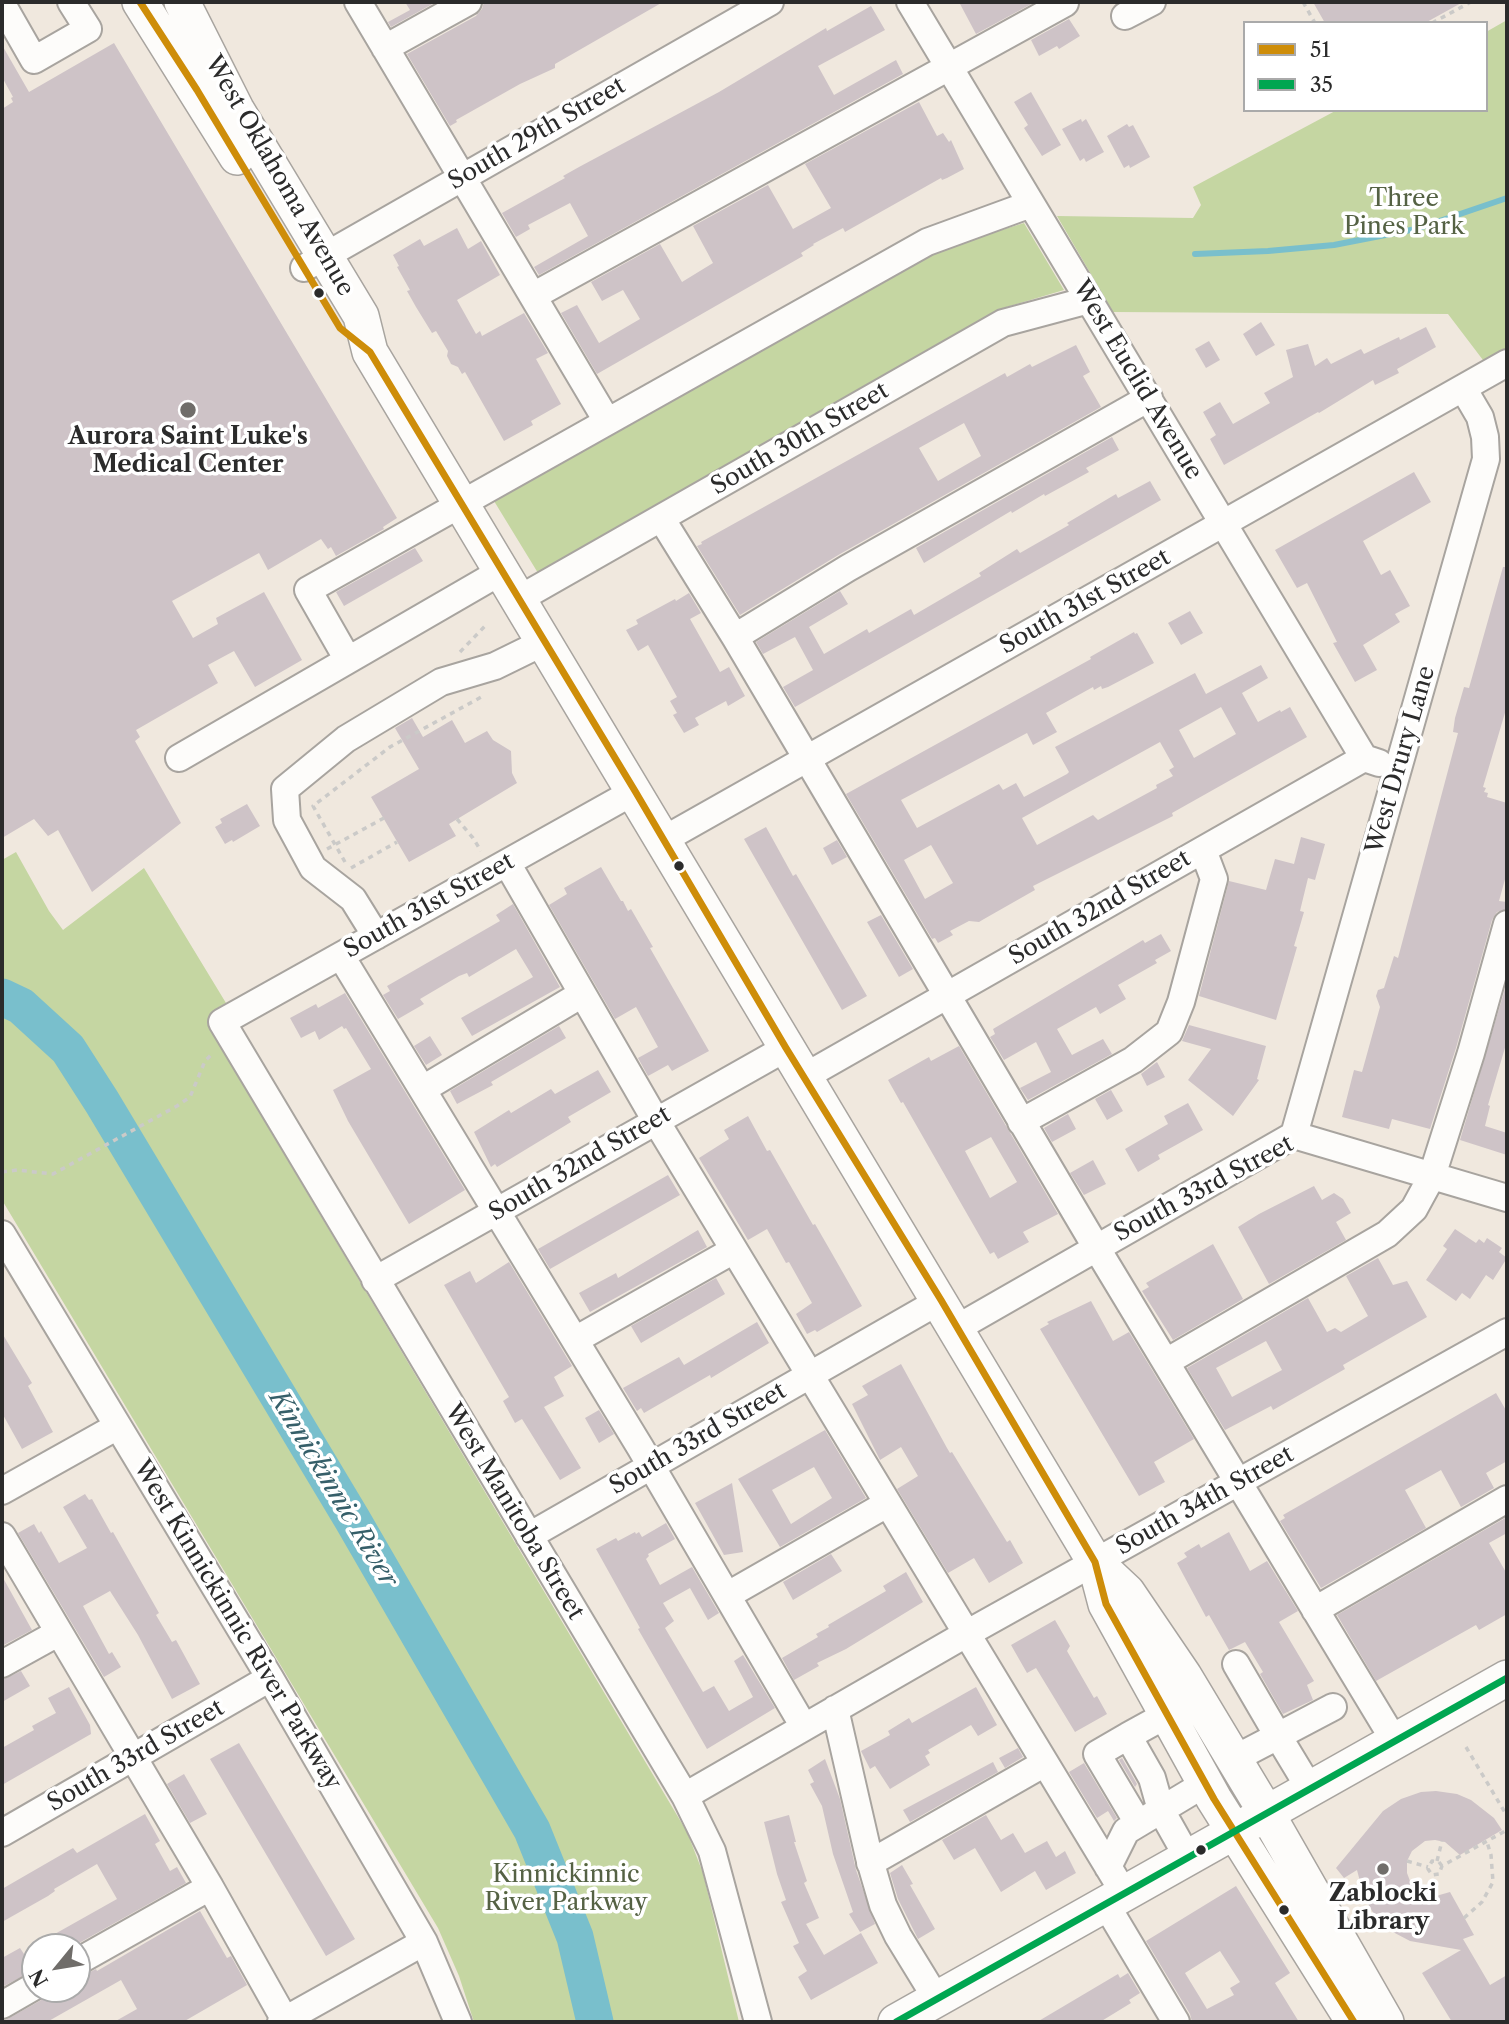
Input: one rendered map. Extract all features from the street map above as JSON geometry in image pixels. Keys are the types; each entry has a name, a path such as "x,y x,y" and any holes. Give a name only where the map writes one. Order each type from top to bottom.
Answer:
{"main road":[{"name":"West Oklahoma Avenue","path":"183,2 314,262"},
{"name":"West Oklahoma Avenue","path":"146,12 314,262 361,316 370,352 635,791 786,1048 949,1314 1095,1562 1106,1604 1234,1833 1354,2022"},
{"name":"West Oklahoma Avenue","path":"1095,1562 1127,1592 1184,1676 1267,1814 1386,2022"},
{"path":"914,2014 1112,1888 1188,1858 1507,1678"}],"street":[{"path":"2,4 34,60 88,29 71,2"},
{"path":"146,12 183,2"},
{"path":"358,2 607,421"},
{"path":"385,48 468,2"},
{"name":"South 29th Street","path":"314,262 770,2"},
{"name":"West Euclid Avenue","path":"910,2 1364,758"},
{"path":"1125,16 1152,2"},
{"path":"533,296 1065,4"},
{"path":"348,660 308,590 927,242 1031,204"},
{"name":"South 30th Street","path":"179,758 348,660 662,518 1003,323 1089,300"},
{"name":"South 31st Street","path":"663,840 1507,363"},
{"name":"West Drury Lane","path":"1294,1135 1486,459 1485,437 1480,417 1463,388"},
{"path":"735,637 848,568 1149,398"},
{"path":"662,518 1096,1248 1394,1740"},
{"path":"376,936 354,899 313,869 286,820 285,789 346,739 441,682 495,666 544,642"},
{"path":"1364,758 1399,771"},
{"name":"South 32nd Street","path":"804,1077 1364,758"},
{"name":"South 31st Street","path":"222,1022 635,791"},
{"path":"1021,1122 1133,1059 1169,1032 1181,1002 1214,879 1203,850"},
{"path":"499,867 582,994 809,1376 1045,1763 1112,1888 1176,2022"},
{"path":"1166,1362 1387,1234 1414,1209 1432,1176 1471,1054 1507,924"},
{"path":"341,956 498,1211 804,1727"},
{"path":"423,1089 582,994"},
{"name":"West Manitoba Street","path":"222,1022 685,1796 712,1851 758,2022"},
{"name":"South 32nd Street","path":"375,1280 786,1048"},
{"name":"South 33rd Street","path":"528,1536 809,1376 1096,1248 1294,1135 1507,1198"},
{"name":"West Kinnickinnic River Parkway","path":"2,1234 270,1678 424,1942 458,2022"},
{"path":"575,1340 734,1250"},
{"name":"South 34th Street","path":"685,1796 966,1634 1507,1332"},
{"path":"2,1491 118,1426"},
{"path":"1315,1610 1507,1499"},
{"path":"727,1595 887,1504"},
{"path":"2,1536 209,1887 284,2021 424,1942"},
{"path":"2,1664 58,1633"},
{"path":"1236,1664 1310,1789"},
{"name":"South 33rd Street","path":"6,1822 132,1759 270,1678"},
{"path":"1234,1759 1333,1707"},
{"path":"835,1709 870,1863 883,1905 898,1936 914,2014"},
{"path":"1138,1824 1097,1754 1167,1714"},
{"path":"1128,1736 1152,1778 1161,1810 1188,1858"},
{"path":"870,1863 1045,1763"},
{"path":"1112,1888 1126,1831 1206,1783"},
{"path":"91,1954 209,1887"},
{"path":"2,2005 21,1994"}],"path":[{"path":"1303,2 1314,21"},
{"path":"1436,21 1471,2"},
{"path":"397,842 349,869 313,806 390,747 492,690"},
{"path":"309,860 384,818"},
{"path":"457,819 499,867"},
{"path":"2,1172 17,1170 53,1174 177,1106 193,1092 205,1061 221,1048"},
{"path":"1466,1747 1507,1816"},
{"path":"1442,1866 1507,1830"},
{"path":"1437,1861 1442,1841"},
{"path":"1464,1918 1482,1902 1493,1882 1492,1855 1487,1842"},
{"path":"1407,1861 1428,1867"},
{"path":"1428,1867 1432,1861 1437,1861"},
{"path":"1437,1861 1442,1866"},
{"path":"1428,1867 1430,1873 1436,1875 1441,1873 1442,1866"}],"green space":[{"name":"Three Pines Park","path":"1507,20 1507,353 1486,364 1448,314 1113,312 1057,216 1193,218 1201,205 1193,187 1333,112 1488,112 1488,31"},
{"path":"1024,223 1064,290 1000,309 538,573 494,501 935,251"},
{"name":"Kinnickinnic River Parkway","path":"16,852 49,911 63,930 144,868 226,1003 219,1007 212,1022 214,1036 687,1832 703,1873 739,2022 474,2022 459,1976 438,1928 2,1200 2,860"}],"building":[{"path":"405,2 436,2 391,27 388,22 410,10"},
{"path":"484,2 663,2 555,64 555,68 520,84 450,126 407,54 476,16"},
{"path":"959,2 1035,2 976,34"},
{"path":"1313,2 1463,2 1429,21 1324,21"},
{"path":"871,6 885,30 818,66 834,95 896,60 903,74 539,275 534,267 588,236 570,203 528,225 530,229 516,237 502,213 565,178 563,176 579,167 719,92 826,28 827,31"},
{"path":"1069,19 1080,36 1059,49 1057,46 1039,56 1031,40"},
{"name":"Aurora Saint Luke's Medical Center","path":"114,43 397,518 383,527 384,529 336,556 331,547 328,549 321,539 268,570 259,553 172,601 193,638 218,624 216,618 264,592 302,660 255,687 234,651 208,665 218,683 136,730 140,737 135,741 181,823 92,892 58,830 48,836 34,819 2,838 2,109 13,102 13,97 2,77 2,45 29,92"},
{"path":"1031,92 1061,145 1042,156 1024,128 1028,125 1014,102"},
{"path":"919,102 937,136 943,133 949,142 951,140 964,169 942,180 941,178 845,232 843,228 813,244 801,253 803,256 597,374 561,313 577,305 599,343 640,319 623,290 602,301 591,282 660,244 682,282 713,263 693,226 768,185 793,229 831,208 805,164"},
{"path":"1081,119 1082,122 1086,119 1104,152 1086,162 1084,158 1080,161 1062,129"},
{"path":"1127,124 1129,127 1133,125 1150,157 1130,168 1129,165 1124,168 1107,136"},
{"path":"457,228 468,249 481,241 500,275 457,300 476,334 480,331 482,336 524,313 548,353 536,359 561,404 531,421 533,425 504,441 465,372 462,374 458,367 451,364 448,351 436,331 432,333 416,307 393,255 420,239 424,246"},
{"path":"1261,322 1275,345 1256,356 1243,334"},
{"path":"1426,327 1436,347 1397,369 1399,373 1375,385 1373,380 1224,465 1210,439 1216,435 1203,412 1220,402 1233,424 1270,403 1264,393 1293,377 1286,350 1308,344 1315,366 1327,358 1331,364 1361,349 1364,354"},
{"path":"1209,341 1220,360 1206,368 1195,349"},
{"path":"1076,345 1090,372 1083,376 1101,407 840,554 740,615 697,546 702,544 701,542 1005,373 1007,377 1030,364 1032,367","holes":["964,423 981,456 938,481 919,448"]},
{"path":"1112,437 1119,450 1086,468 1089,472 1012,513 1011,511 924,563 916,548"},
{"path":"1414,472 1431,502 1363,541 1381,575 1390,570 1410,606 1395,614 1400,622 1363,645 1377,670 1355,682 1333,643 1337,642 1307,583 1297,588 1275,550"},
{"path":"1150,481 1161,500 795,707 783,687 813,670 795,637 763,654 756,642 840,591 848,604 809,627 824,654 867,629 869,633 911,609 914,615 981,576 979,573 1017,549 1020,553 1116,494 1118,498"},
{"path":"415,548 423,561 344,606 336,592"},
{"path":"1503,567 1507,567 1507,706 1483,787 1486,788 1484,792 1488,793 1487,797 1507,803 1507,872 1499,901 1507,902 1507,909 1497,912 1492,920 1430,1129 1392,1119 1389,1129 1342,1117 1354,1070 1362,1072 1380,1007 1376,996 1378,990 1384,988 1394,956 1398,958 1458,733 1453,732 1455,718 1464,687 1469,688"},
{"path":"689,593 701,613 690,619 720,672 729,667 745,696 728,706 726,701 695,718 699,725 684,733 673,715 677,713 670,701 677,697 648,645 638,651 626,630 638,624 636,620"},
{"path":"1190,611 1203,633 1181,645 1168,623"},
{"path":"1134,632 1154,663 1108,687 1102,689 1101,686 1094,690 1093,687 1046,713 1057,732 1033,745 1027,733 901,800 917,828 999,784 1003,790 1016,783 1024,797 1067,774 1069,772 1055,747 1195,673 1206,694 1261,665 1268,678 1242,693 1258,722 1290,707 1307,737 1172,813 1173,816 1033,886 1035,890 979,922 969,921 950,931 953,935 938,943 935,938 932,939 846,794 1091,659 1090,657","holes":["1221,707 1236,734 1194,758 1179,730","1160,742 1174,767 1169,770 1173,776 1156,785 1157,788 1098,820 1093,815 1037,845 1022,818","931,845 953,883 925,899 904,860"]},
{"path":"412,718 423,737 452,720 465,743 487,731 493,740 511,751 512,773 517,783 449,824 456,836 409,862 371,797 419,769 395,728"},
{"path":"247,804 260,826 225,844 215,827 222,823 220,819"},
{"path":"766,827 867,996 842,1010 744,839"},
{"path":"1301,837 1325,844 1315,880 1308,878 1300,911 1304,912 1294,946 1297,947 1276,1020 1199,996 1229,881 1266,890 1275,859 1294,864"},
{"path":"837,840 847,857 832,865 823,848"},
{"path":"601,867 628,911 631,909 653,947 650,948 709,1051 672,1071 668,1065 648,1076 638,1058 658,1047 636,1007 615,1019 549,905 567,894 564,888"},
{"path":"513,904 560,987 472,1036 461,1018 533,977 516,949 469,977 467,973 459,976 420,999 424,1004 398,1019 383,995 390,991 387,986 500,921 496,915"},
{"path":"881,915 913,969 899,977 867,922"},
{"path":"1161,934 1171,951 1155,960 1157,963 1118,985 1126,999 1100,1014 1096,1007 1057,1029 1072,1055 1103,1039 1112,1054 1028,1100 1020,1088 1051,1072 1036,1042 1004,1060 990,1037 995,1034 993,1029 1143,940 1145,943"},
{"path":"1507,982 1507,1041 1488,1105 1490,1106 1485,1126 1507,1133 1507,1155 1460,1140"},
{"path":"345,993 465,1190 409,1224 348,1121 333,1090 371,1069 346,1028 342,1026 319,1040 315,1031 301,1038 290,1018 316,1004 318,1008"},
{"path":"1189,1025 1266,1046 1257,1079 1259,1080 1233,1116 1188,1080 1211,1049 1182,1041"},
{"path":"559,1026 566,1038 491,1082 493,1085 457,1104 450,1091"},
{"path":"430,1036 442,1055 426,1065 414,1046"},
{"path":"959,1046 1058,1214 1023,1232 1029,1242 998,1259 994,1252 990,1254 888,1080 929,1057 931,1061","holes":["991,1137 1017,1182 990,1198 965,1151"]},
{"path":"1157,1062 1165,1077 1147,1086 1141,1074"},
{"path":"598,1070 611,1092 568,1117 571,1122 497,1167 495,1164 491,1167 474,1132 509,1110 511,1113 551,1089 555,1094"},
{"path":"1111,1090 1123,1111 1107,1120 1095,1099"},
{"path":"1188,1103 1203,1130 1158,1155 1160,1159 1138,1172 1125,1149 1168,1124 1164,1116"},
{"path":"1068,1114 1076,1129 1052,1142 1044,1128"},
{"path":"748,1116 862,1306 817,1332 815,1330 807,1334 796,1314 812,1303 767,1229 748,1240 699,1158 729,1139 724,1130"},
{"path":"1093,1160 1106,1184 1084,1195 1070,1173"},
{"path":"668,1175 680,1195 550,1269 538,1249"},
{"path":"1314,1186 1322,1200 1334,1193 1343,1199 1351,1213 1336,1222 1346,1240 1269,1284 1238,1227"},
{"path":"1455,1229 1476,1243 1479,1239 1484,1243 1487,1238 1502,1248 1499,1252 1507,1258 1493,1280 1486,1275 1470,1299 1462,1293 1456,1301 1426,1280 1447,1249 1443,1246"},
{"path":"698,1230 707,1247 590,1312 579,1293 616,1273 618,1278"},
{"path":"1213,1244 1243,1299 1173,1340 1142,1291 1149,1287 1146,1283"},
{"path":"1378,1258 1393,1285 1407,1281 1427,1317 1343,1365 1345,1369 1273,1410 1271,1406 1225,1430 1187,1368 1308,1298 1327,1332 1335,1328 1341,1332 1368,1316 1346,1276","holes":["1266,1341 1282,1370 1232,1397 1216,1368"]},
{"path":"509,1262 572,1366 554,1377 564,1396 544,1407 581,1468 560,1480 522,1419 515,1423 503,1401 509,1397 444,1285 470,1271 476,1283"},
{"path":"716,1278 725,1294 641,1343 631,1326"},
{"path":"1091,1301 1113,1341 1129,1332 1194,1439 1154,1462 1165,1482 1139,1496 1040,1329 1049,1324 1047,1322"},
{"path":"757,1322 769,1343 711,1378 710,1375 644,1413 641,1408 637,1411 623,1388 679,1357 684,1365"},
{"path":"2,1333 32,1383 28,1386 53,1432 22,1449 2,1413"},
{"path":"901,1364 950,1453 952,1452 1007,1542 1010,1540 1023,1563 989,1583 974,1558 948,1573 897,1489 918,1476 901,1447 880,1460 852,1404 868,1395 862,1386"},
{"path":"1496,1393 1507,1412 1507,1461 1486,1473 1494,1488 1461,1507 1441,1470 1405,1490 1426,1528 1321,1588 1280,1521 1285,1518 1283,1515"},
{"path":"599,1410 614,1434 599,1443 585,1418"},
{"path":"825,1430 866,1498 780,1547 738,1479","holes":["814,1467 832,1498 791,1524 772,1490"]},
{"path":"732,1483 743,1552 724,1555 695,1503"},
{"path":"85,1494 89,1500 92,1499 111,1533 113,1532 159,1613 156,1615 172,1642 176,1640 200,1684 172,1699 138,1635 110,1591 83,1606 109,1654 112,1652 121,1667 104,1677 18,1533 34,1524 39,1533 41,1531 59,1563 87,1548 63,1507"},
{"path":"1507,1517 1507,1533 1489,1543 1507,1574 1507,1614 1479,1630 1476,1625 1376,1681 1337,1615"},
{"path":"666,1523 675,1539 648,1554 646,1559 660,1585 692,1567 719,1613 708,1620 690,1588 663,1603 674,1621 665,1628 703,1692 714,1686 729,1711 753,1697 734,1661 743,1655 775,1708 707,1749 596,1549 635,1532 639,1532 642,1537"},
{"path":"1229,1532 1250,1571 1267,1561 1298,1611 1279,1622 1314,1681 1307,1685 1313,1700 1283,1714 1245,1642 1229,1650 1209,1615 1206,1617 1177,1563 1187,1557 1184,1553 1199,1544 1201,1548"},
{"path":"831,1554 842,1571 793,1600 783,1582"},
{"path":"906,1572 923,1602 846,1649 817,1663 819,1666 794,1680 782,1658 818,1637 816,1634 829,1627 828,1625 886,1591 883,1586"},
{"path":"2,1576 32,1630 2,1646"},
{"path":"1055,1620 1070,1646 1067,1651 1094,1698 1097,1696 1107,1714 1075,1732 1036,1668 1027,1673 1011,1645"},
{"path":"21,1671 30,1686 2,1702 2,1680"},
{"path":"69,1687 90,1725 91,1734 2,1785 2,1748 34,1730 32,1726 56,1713 48,1698"},
{"path":"976,1687 997,1725 978,1736 971,1725 928,1750 930,1753 925,1756 930,1765 890,1789 875,1766 870,1769 861,1751 890,1735 888,1731 909,1718 912,1723"},
{"path":"239,1743 355,1939 326,1956 210,1759"},
{"path":"1018,1748 1023,1757 1005,1768 999,1758"},
{"path":"1122,1758 1137,1784 1135,1787 1119,1760"},
{"path":"825,1759 840,1799 856,1870 875,1924 860,1932 849,1914 853,1912 833,1854 822,1806 810,1784 814,1782 808,1770"},
{"path":"993,1762 998,1772 910,1822 903,1810"},
{"path":"1084,1763 1117,1818 1114,1821 1108,1811 1097,1818 1069,1772"},
{"path":"184,1774 207,1814 190,1823 167,1784"},
{"name":"Zablocki Library","path":"1421,1792 1457,1794 1471,1800 1494,1818 1502,1830 1460,1855 1445,1842 1425,1841 1412,1851 1407,1861 1407,1873 1420,1893 1436,1896 1450,1892 1474,1935 1463,1939 1490,1985 1507,1975 1507,2022 1452,2022 1422,1973 1461,1950 1410,1941 1391,1931 1375,1916 1364,1897 1357,1870 1344,1878 1336,1868 1383,1811 1401,1799"},
{"path":"145,1814 160,1841 155,1844 170,1871 177,1867 186,1883 91,1936 91,1933 57,1933 117,1899 97,1864 2,1922 2,1889 73,1848 77,1853"},
{"path":"789,1815 794,1842 807,1881 804,1883 819,1918 806,1924 824,1955 861,1933 878,1963 811,2000 798,1977 807,1971 793,1946 799,1943 781,1902 786,1900 764,1822"},
{"path":"986,1815 1001,1840 1013,1833 1025,1853 1047,1841 1056,1857 1065,1851 1076,1873 1046,1890 1035,1871 1001,1892 975,1848 954,1860 942,1840"},
{"path":"902,1865 935,1929 918,1939 898,1899 890,1873"},
{"path":"1236,1886 1290,1973 1275,1983 1299,2022 1192,2022 1190,2014 1146,1941","holes":["1220,1951 1240,1982 1230,1988 1234,1995 1207,2009 1185,1973"]},
{"path":"200,1911 227,1958 231,1956 247,1985 183,2022 114,2022 137,2009 121,1980 91,1997 91,1972 97,1971"},
{"path":"21,1950 21,1977 2,1987 2,1958"},
{"path":"1128,1973 1140,1993 1129,2000 1131,2003 1100,2022 1037,2022 1118,1974 1120,1978"},
{"path":"36,2003 80,2003 47,2022 2,2022"}],"waterway":[{"path":"1195,254 1334,245 1416,229 1507,198"},
{"name":"Kinnickinnic River","path":"2,997 21,1006 68,1049 102,1102 352,1519 532,1830 575,1937 595,2022"}],"transit line":[{"name":"51","path":"140,2 197,90 340,328 370,352 635,791 786,1048 941,1300 1095,1562 1106,1604 1214,1799 1354,2022"},
{"name":"35","path":"896,2022 1507,1678"}],"place":[{"name":"Aurora Saint Luke's Medical Center","path":"188,410"},
{"name":"Zablocki Library","path":"1383,1869"}]}
